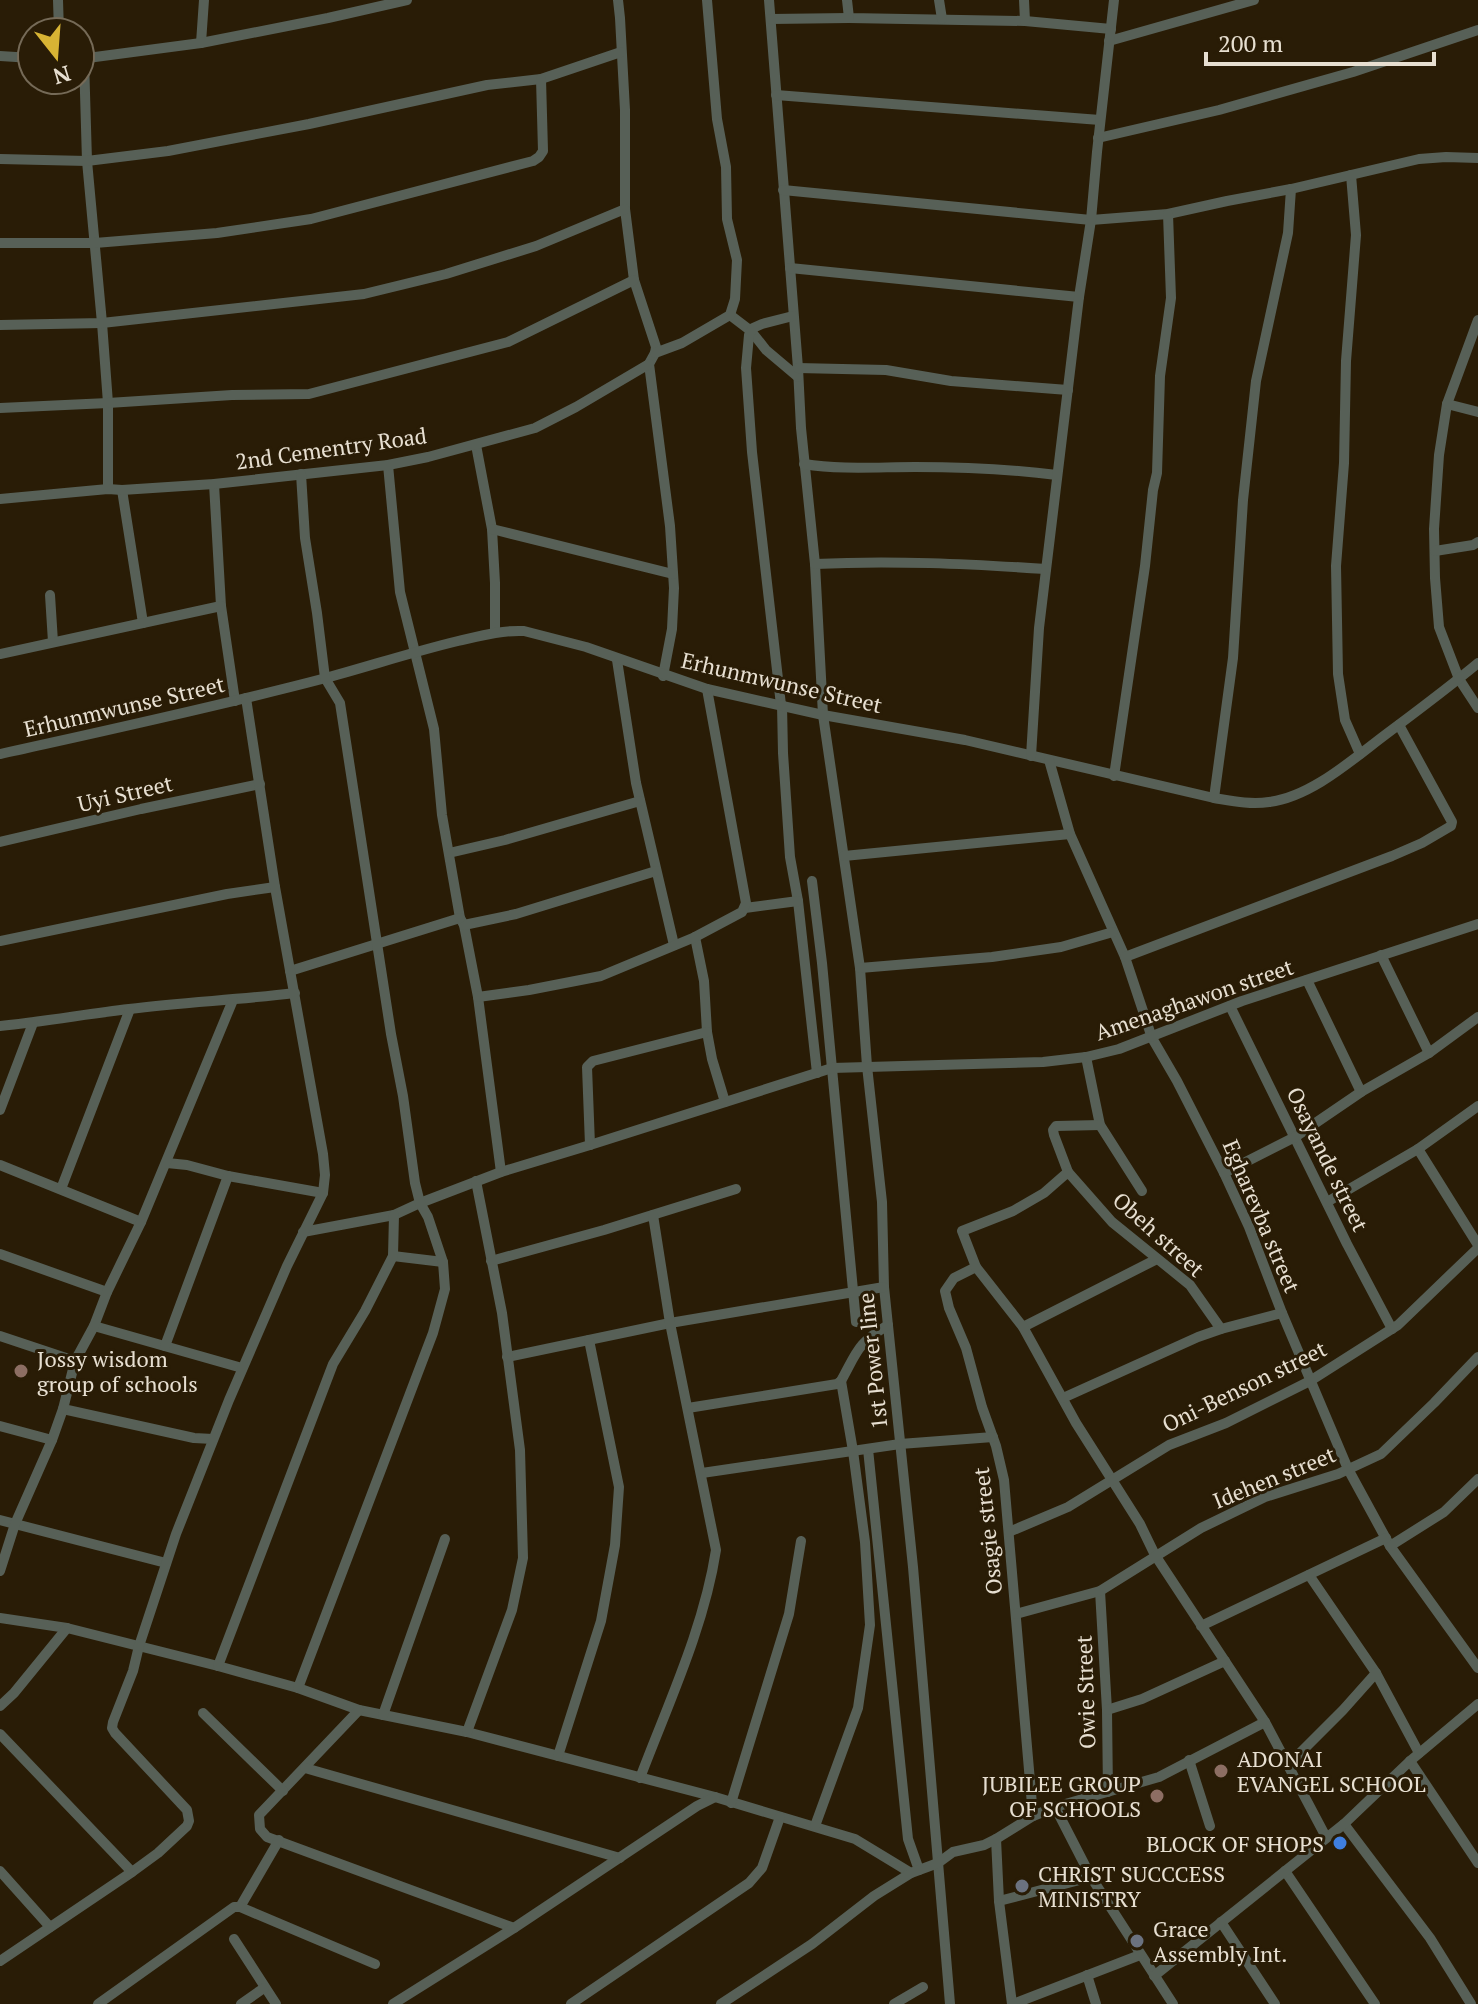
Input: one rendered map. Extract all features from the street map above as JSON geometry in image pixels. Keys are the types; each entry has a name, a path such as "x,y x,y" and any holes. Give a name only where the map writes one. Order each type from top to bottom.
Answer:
{"street":[{"path":"201,43 204,0"},
{"path":"96,57 201,43 407,0"},
{"path":"618,0 625,110 625,209 634,280 655,341 655,353 649,364 669,513 673,574 672,629 663,676"},
{"path":"655,353 682,343 730,315 735,299 737,260 727,219 726,167 719,137 707,0"},
{"name":"1st Power line","path":"769,0 804,464 815,564 823,715 860,968 882,1202 884,1287 913,1567 950,2004"},
{"path":"847,0 849,18"},
{"path":"939,0 942,19"},
{"path":"1024,0 1025,21"},
{"path":"1031,756 1039,628 1091,220 1114,0"},
{"path":"1109,41 1254,0"},
{"path":"771,19 1025,21 1111,29"},
{"path":"1098,138 1219,110 1338,76 1478,30"},
{"path":"0,159 87,161 168,151 487,85 541,79 621,52"},
{"path":"0,243 95,243 217,233 311,219 533,161 543,151 541,79"},
{"path":"776,95 1100,120"},
{"path":"84,96 108,403 108,489"},
{"path":"783,190 1091,220 1168,214 1419,159 1478,158"},
{"path":"1351,175 1356,235 1336,566 1338,674 1345,720 1360,754"},
{"path":"1214,798 1233,658 1243,500 1256,381 1288,233 1291,189"},
{"path":"0,325 102,323 364,294 446,274 536,246 625,209"},
{"path":"1114,776 1157,473 1160,376 1171,298 1168,214"},
{"path":"790,268 1079,297"},
{"path":"0,408 232,395 309,394 508,342 634,280"},
{"path":"730,315 751,331 766,350 798,372 886,370 951,381 1068,390"},
{"path":"793,316 762,324 751,331 746,395 782,705 790,857 798,901 817,1073"},
{"path":"1478,320 1447,404 1439,455 1434,529 1439,627 1459,679 1478,708"},
{"name":"2nd Cementry Road","path":"0,499 108,489 214,484 388,465 535,428 649,364"},
{"path":"1447,404 1478,412"},
{"path":"476,445 492,529 495,632"},
{"path":"804,464 828,468 954,467 1057,475"},
{"path":"388,465 400,592 434,729 442,815 478,997 501,1172"},
{"path":"298,1688 433,1333 445,1289 443,1262 415,1183 340,703 325,678 305,538 301,474"},
{"path":"0,1961 132,1872 187,1826 187,1810 115,1733 113,1722 133,1671 166,1563 213,1439 242,1368 323,1193 323,1154 275,887 260,784 221,606 214,484"},
{"path":"122,490 143,623"},
{"path":"492,529 673,574"},
{"path":"1435,551 1478,542"},
{"path":"815,564 973,564 1046,569"},
{"path":"50,595 53,642"},
{"path":"0,654 221,606"},
{"name":"Erhunmwunse Street","path":"0,754 240,700 495,632 524,631 586,647 707,689 823,715 965,740 1214,798 1246,803 1271,802 1298,794 1325,779 1478,663"},
{"path":"617,660 640,801 674,945"},
{"path":"478,997 601,976 695,937 745,908 707,689"},
{"path":"1125,957 1392,856 1451,826 1452,822 1399,725"},
{"name":"Egharevba street","path":"1049,760 1070,834 1125,957 1152,1038 1177,1081 1249,1227 1348,1469 1388,1542 1478,1668"},
{"name":"Uyi Street","path":"0,842 260,784"},
{"path":"449,853 640,801"},
{"path":"844,856 1070,834"},
{"path":"290,971 462,921 516,914 656,871"},
{"path":"812,881 856,1322"},
{"path":"0,941 275,887"},
{"path":"745,908 798,901"},
{"name":"Amenaghawon street","path":"303,1232 394,1215 501,1172 832,1068 1043,1062 1119,1049 1230,1006 1478,924"},
{"path":"860,968 992,957 1061,947 1113,932"},
{"path":"695,937 704,981 707,1032 725,1102"},
{"path":"1381,955 1429,1053"},
{"path":"1307,980 1361,1092"},
{"path":"0,1026 130,1009 295,993"},
{"path":"0,1571 15,1524 52,1440 75,1361 94,1326 167,1163 233,1000"},
{"name":"Osayande street","path":"1230,1006 1392,1329"},
{"path":"61,1189 130,1009"},
{"path":"1224,1173 1295,1137 1361,1092 1429,1053 1478,1017"},
{"path":"0,1110 33,1023"},
{"path":"590,1145 587,1067 590,1063 707,1032"},
{"path":"1086,1057 1100,1125 1142,1191"},
{"path":"1327,1202 1418,1149 1478,1106"},
{"name":"Obeh street","path":"1100,1125 1056,1126 1053,1130 1068,1172 1112,1222 1190,1285 1221,1329"},
{"path":"1418,1149 1478,1247"},
{"path":"167,1163 323,1193"},
{"path":"0,1165 141,1222"},
{"path":"1068,1172 1044,1193 1013,1211 962,1231 976,1267 1023,1327 1076,1423 1140,1524 1155,1555 1265,1722 1326,1837"},
{"path":"165,1346 228,1176"},
{"path":"467,1732 512,1610 523,1558 520,1450 502,1313 476,1181"},
{"path":"491,1261 736,1189"},
{"path":"218,1666 333,1364 393,1256 394,1215"},
{"path":"640,1778 703,1611 716,1550 670,1323 653,1215"},
{"name":"Oni-Benson street","path":"1009,1532 1068,1507 1169,1445 1226,1423 1310,1381 1392,1329 1478,1247"},
{"path":"0,1254 107,1292"},
{"path":"393,1256 443,1262"},
{"path":"1023,1327 1157,1259"},
{"name":"Osagie street","path":"976,1267 954,1278 945,1291 966,1348 1004,1480 1033,1816"},
{"path":"507,1357 670,1323 884,1287"},
{"path":"1063,1398 1221,1329 1282,1313"},
{"path":"815,1826 858,1708 870,1625 865,1542 841,1381 855,1351 871,1335 888,1325"},
{"path":"94,1326 242,1368"},
{"path":"0,1336 75,1361"},
{"path":"558,1756 601,1621 615,1545 619,1487 589,1340"},
{"name":"Idehen street","path":"1016,1614 1100,1591 1201,1528 1265,1497 1348,1469 1381,1454 1478,1357"},
{"path":"688,1408 841,1381"},
{"path":"63,1409 194,1438 213,1439"},
{"path":"0,1426 52,1440"},
{"path":"702,1473 900,1444 993,1437"},
{"path":"868,1449 908,1839 915,1872"},
{"path":"1201,1626 1388,1542 1444,1512 1478,1479"},
{"path":"0,1520 166,1563"},
{"path":"383,1715 445,1539"},
{"path":"731,1803 789,1614 801,1541"},
{"path":"1309,1575 1376,1673 1415,1757 1478,1863"},
{"name":"Owie Street","path":"1100,1591 1108,1792"},
{"path":"0,1618 67,1628 139,1646 298,1688 359,1710 467,1732 715,1797 855,1839 915,1872"},
{"path":"0,1706 67,1628"},
{"path":"1107,1710 1142,1699 1225,1661"},
{"path":"1288,1765 1376,1673"},
{"path":"1154,1976 1344,1824 1415,1757 1478,1704"},
{"path":"359,1710 259,1815 260,1829 267,1837 514,1928"},
{"path":"203,1713 283,1791"},
{"path":"721,2004 812,1944 874,1896 953,1852 984,1845 1033,1816 1055,1807 1159,1777 1265,1722"},
{"path":"0,1734 132,1872"},
{"path":"1189,1760 1210,1826"},
{"path":"305,1768 620,1858"},
{"path":"692,1791 697,1806"},
{"path":"393,2004 715,1797"},
{"path":"1055,1807 1091,1877 1173,2004"},
{"path":"571,2004 749,1883 762,1868 780,1817"},
{"path":"1344,1824 1430,1938 1474,2003"},
{"path":"996,1839 999,1901 1013,2004 1140,1955"},
{"path":"240,1907 279,1840"},
{"path":"0,1871 50,1927"},
{"path":"1285,1871 1375,2004"},
{"path":"999,1901 1091,1877"},
{"path":"98,2004 234,1907 375,1964"},
{"path":"1221,1922 1275,2004"},
{"path":"234,1939 276,2004"},
{"path":"1087,1975 1096,2004"},
{"path":"894,2004 923,1987"},
{"path":"241,2004 264,1988"}],"place":[{"name":"Jossy wisdom group of schools","path":"21,1371"},
{"name":"ADONAI EVANGEL SCHOOL","path":"1221,1771"},
{"name":"JUBILEE GROUP OF SCHOOLS","path":"1157,1796"},
{"name":"BLOCK OF SHOPS","path":"1340,1843"},
{"name":"CHRIST SUCCCESS MINISTRY","path":"1022,1886"},
{"name":"Grace Assembly Int.","path":"1137,1941"}]}
